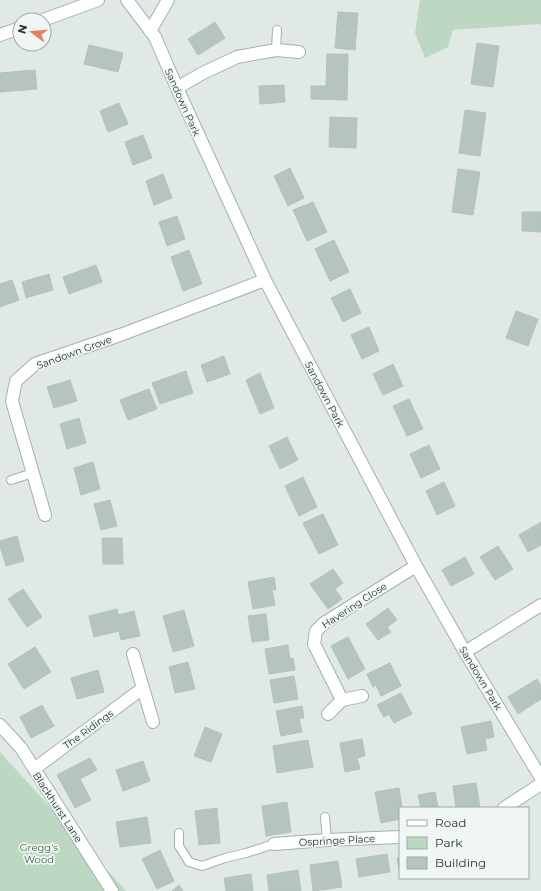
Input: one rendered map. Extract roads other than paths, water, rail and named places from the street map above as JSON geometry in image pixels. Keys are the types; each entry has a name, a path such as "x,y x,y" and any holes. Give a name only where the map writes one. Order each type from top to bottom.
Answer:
{"street":[{"path":"52,16 98,0"},
{"name":"Sandown Park","path":"127,0 155,37 265,280 416,566 465,652 541,778"},
{"path":"150,31 168,0"},
{"path":"0,35 12,31"},
{"path":"177,88 201,74 237,57 276,50 299,52"},
{"name":"Sandown Grove","path":"45,515 12,402 16,381 35,364 123,334 265,280"},
{"name":"Havering Close","path":"342,700 314,644 316,631 324,623 416,566"},
{"path":"465,652 541,605"},
{"path":"132,654 153,722"},
{"name":"The Ridings","path":"34,769 143,688"},
{"path":"328,714 342,700 362,696"},
{"name":"Blackhurst Lane","path":"0,725 21,748 112,891"},
{"path":"506,807 541,784"},
{"name":"Ospringe Place","path":"274,844 399,837"}],"lane":[{"path":"276,30 276,50"},
{"path":"11,480 33,474"},
{"path":"325,817 327,840"},
{"path":"179,833 179,846 189,862 202,866 274,844"}],"park label":[{"name":"Gregg's Wood","path":"39,852"}]}
